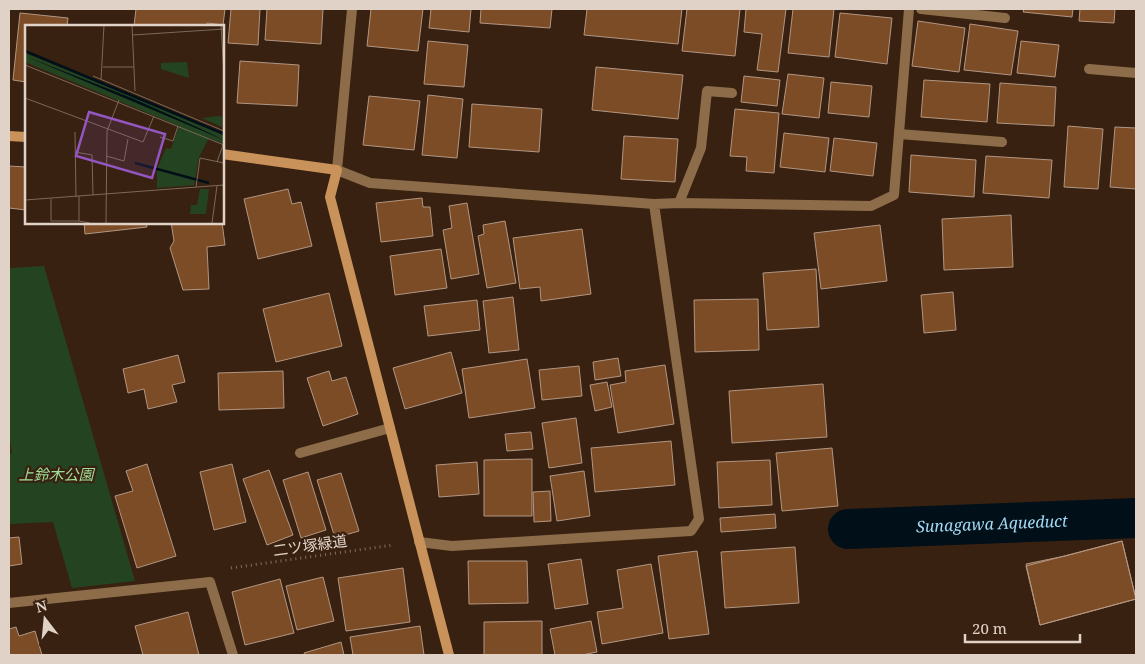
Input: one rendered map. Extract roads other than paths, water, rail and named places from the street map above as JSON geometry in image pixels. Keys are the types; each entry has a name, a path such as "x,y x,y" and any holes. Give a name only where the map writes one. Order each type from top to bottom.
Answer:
{"street":[{"path":"352,9 337,170 330,197 449,655"},
{"path":"224,154 337,170 370,182 654,204 871,206 894,195 909,9"},
{"path":"921,9 1005,18"},
{"path":"1090,69 1136,73"},
{"path":"679,203 702,148 707,91 732,93"},
{"path":"899,134 1002,142"},
{"path":"9,136 25,137"},
{"path":"419,542 452,546 691,532 699,519 654,204"},
{"path":"300,453 390,428"},
{"path":"9,603 210,582 233,655"}],"waterway":[{"name":"Sunagawa Aqueduct","path":"848,529 1136,518"}],"park label":[{"name":"上鈴木公園","path":"56,474"}]}
